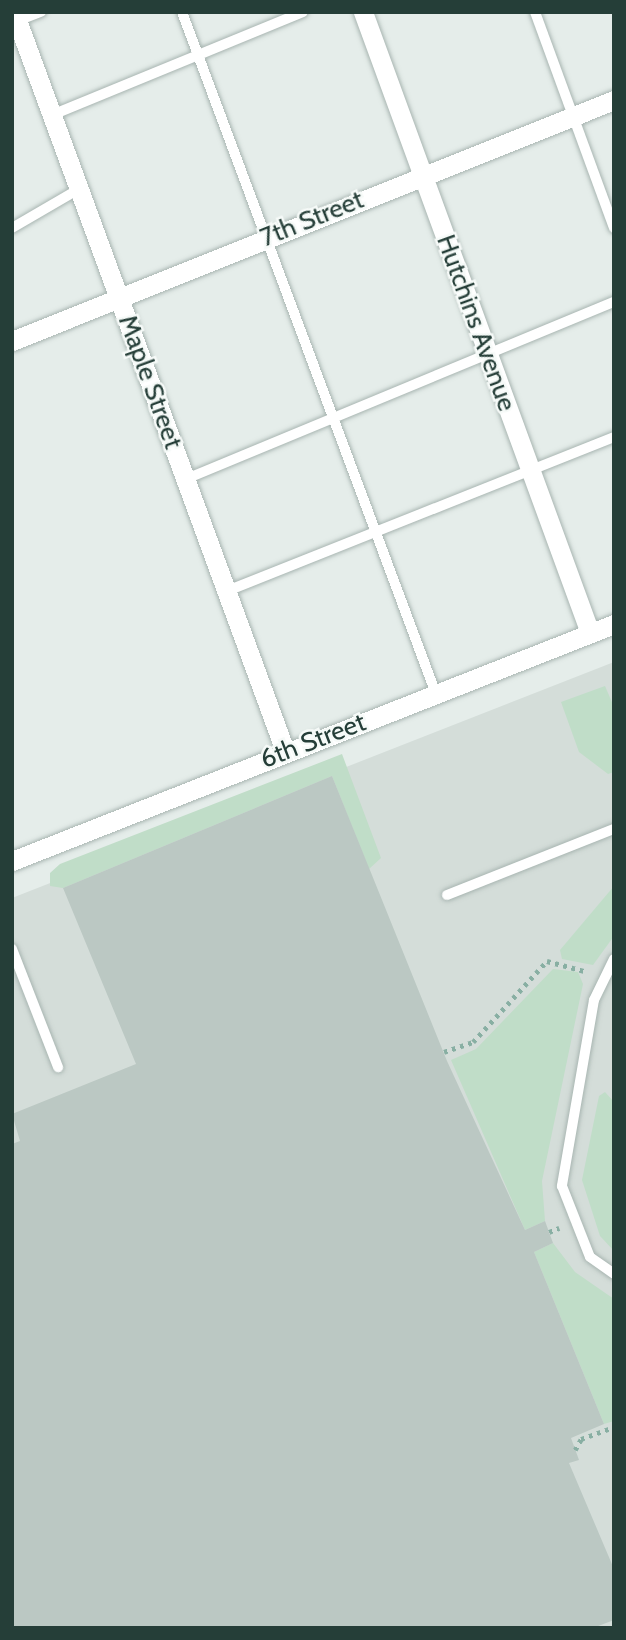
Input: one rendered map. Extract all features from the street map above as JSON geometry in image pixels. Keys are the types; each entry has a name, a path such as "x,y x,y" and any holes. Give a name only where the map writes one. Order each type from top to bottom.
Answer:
{"street":[{"name":"Hutchins Avenue","path":"363,12 590,633"},
{"name":"Maple Street","path":"16,17 285,751"},
{"name":"7th Street","path":"12,341 422,174 614,100"},
{"name":"6th Street","path":"12,861 285,751 614,624"}],"lane":[{"path":"16,17 41,12"},
{"path":"182,12 436,694"},
{"path":"52,115 198,58 303,12"},
{"path":"535,12 570,117 614,228"},
{"path":"12,228 79,189"},
{"path":"186,479 334,415 614,302"},
{"path":"227,591 614,437"},
{"path":"447,895 614,829"},
{"path":"12,949 58,1068"},
{"path":"614,959 594,1000 562,1186 590,1257 614,1274"}],"path":[{"path":"444,1052 473,1042 547,961 588,972"},
{"path":"549,1232 559,1228"},
{"path":"575,1450 581,1439 614,1427"}],"shaded area":[{"path":"614,662 614,1628 12,1628 12,898"}],"green space":[{"path":"605,686 614,707 614,772 608,774 579,752 561,702"},
{"path":"342,754 381,858 369,869 332,776 63,888 50,886 50,873 60,864"},
{"path":"614,886 614,936 593,965 562,959 560,950"},
{"path":"553,969 578,972 583,984 542,1181 545,1221 525,1230 451,1060 476,1049"},
{"path":"605,1092 614,1102 614,1251 600,1236 582,1180 599,1096"},
{"path":"553,1243 575,1272 614,1299 614,1421 604,1424 534,1252"}],"building":[{"path":"332,776 447,1061 525,1230 545,1221 553,1243 534,1252 604,1424 571,1438 579,1460 569,1463 614,1569 614,1620 593,1628 12,1628 12,1144 20,1141 12,1114 136,1064 63,888"}]}
